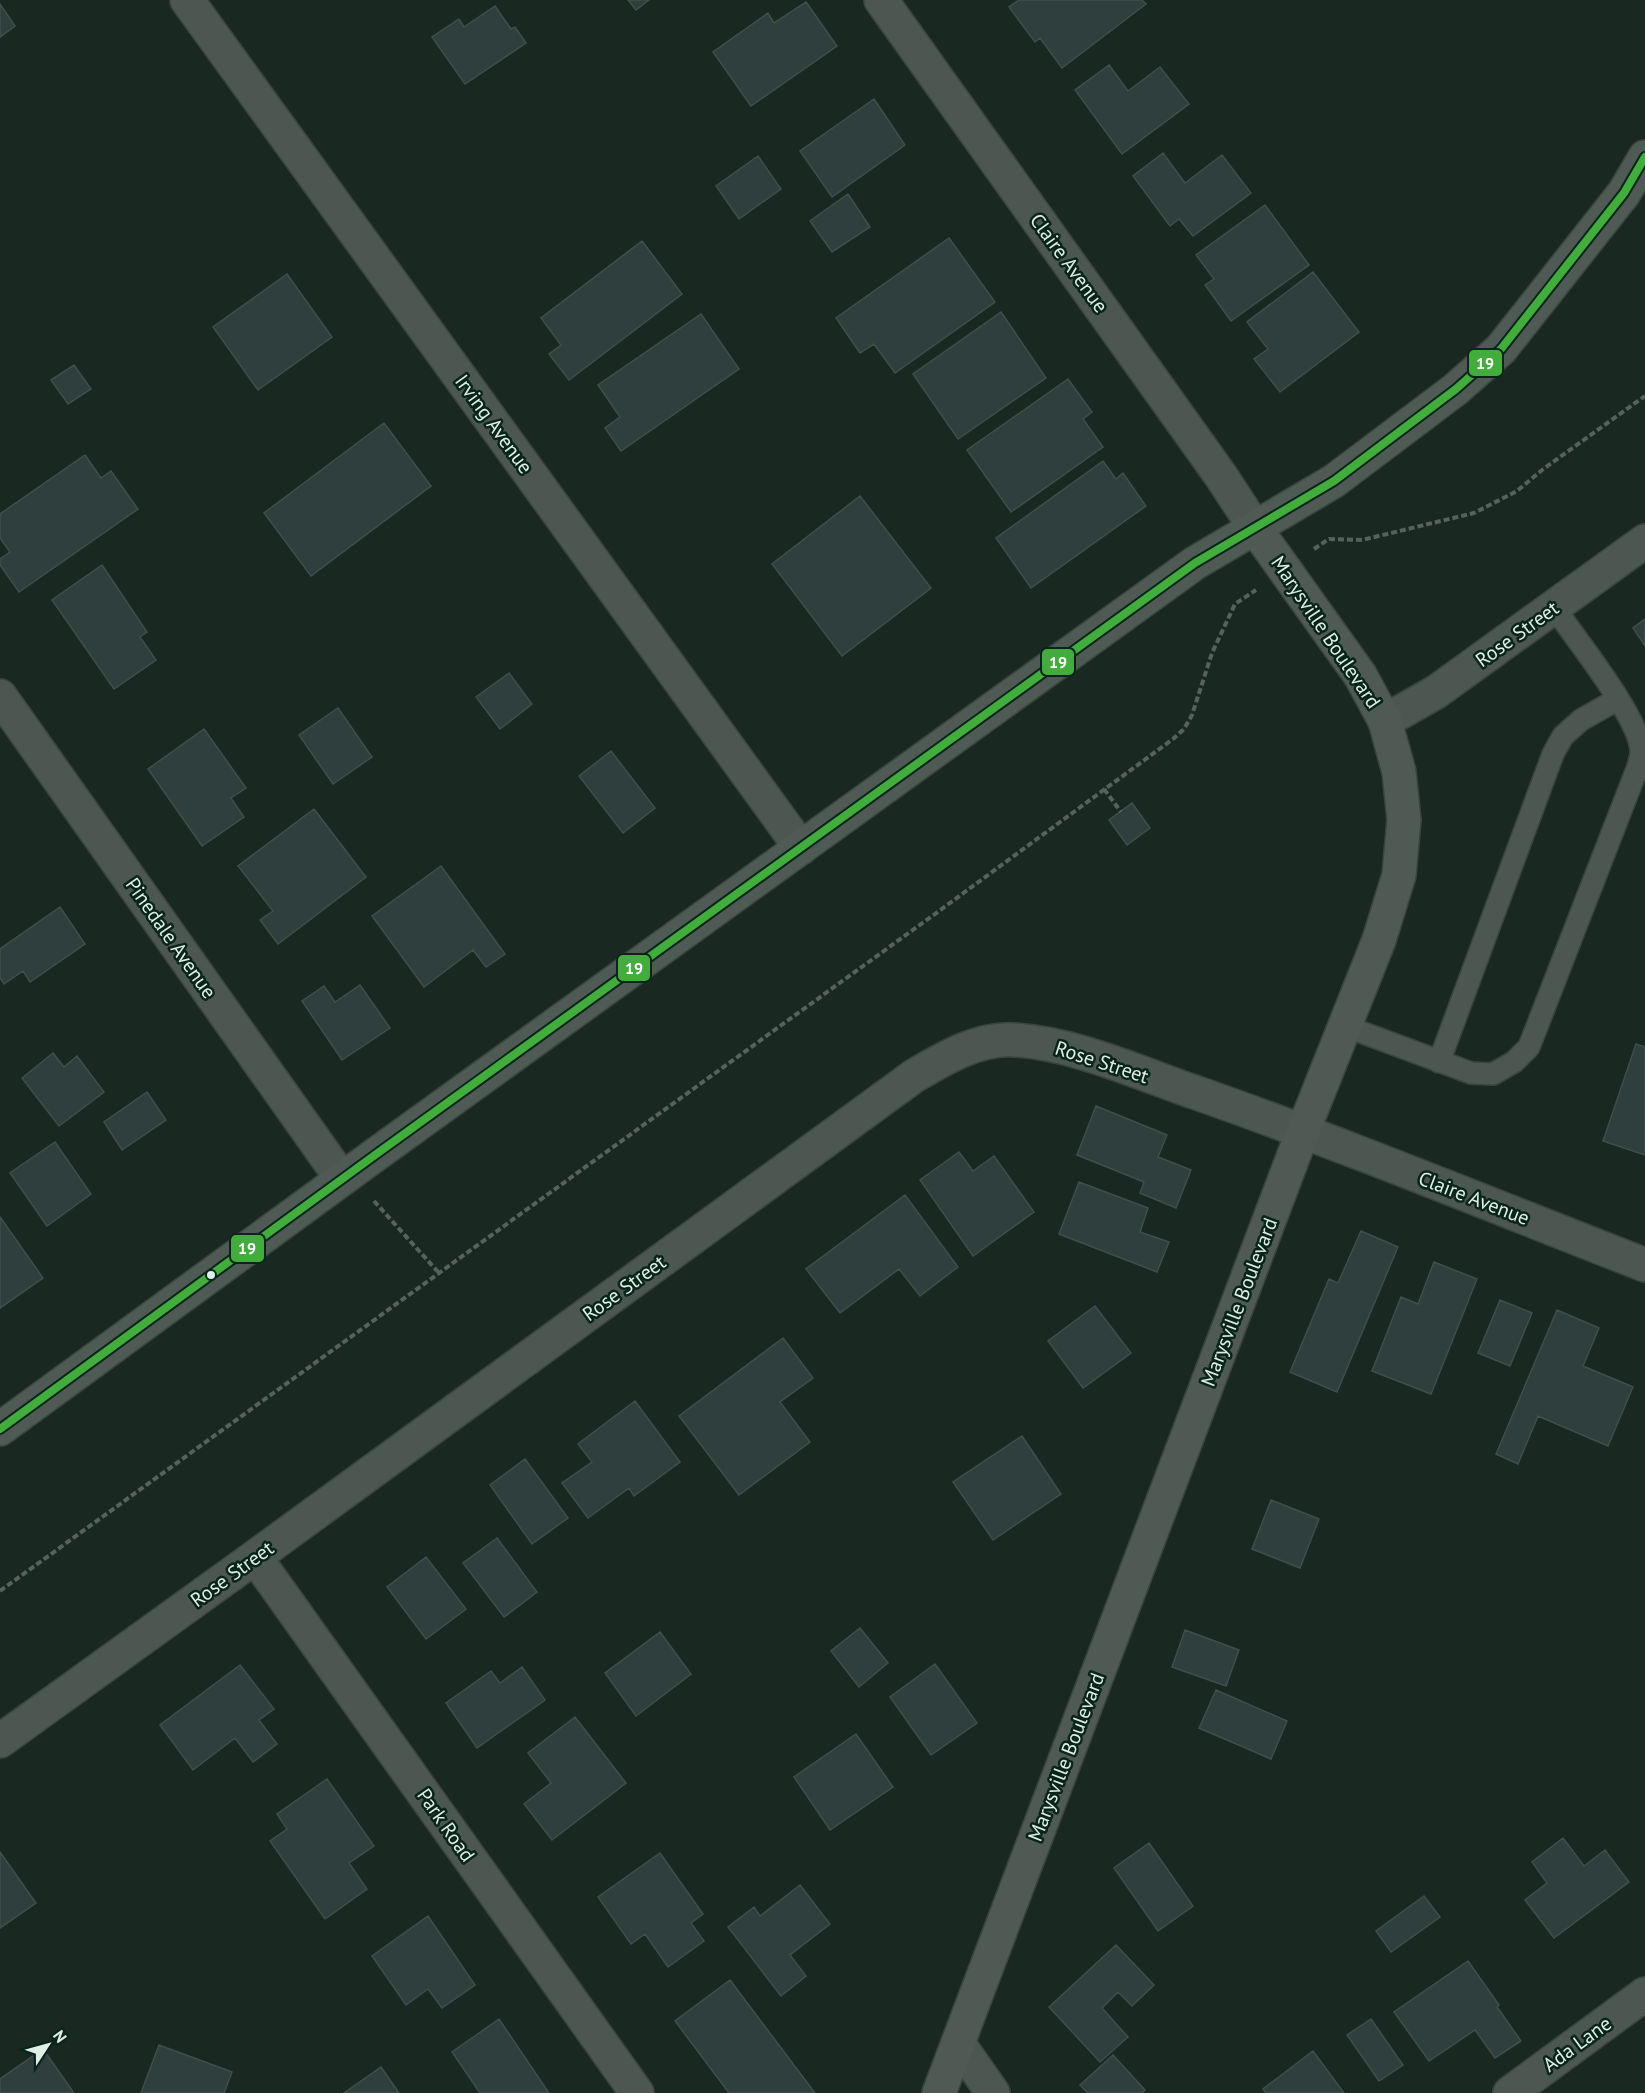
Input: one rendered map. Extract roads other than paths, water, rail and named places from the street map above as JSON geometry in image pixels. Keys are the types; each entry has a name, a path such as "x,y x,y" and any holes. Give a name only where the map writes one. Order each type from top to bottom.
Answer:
{"main road":[{"path":"0,1429 354,1186 801,848 1195,563 1334,481 1456,389 1501,349 1624,193 1645,157"},
{"name":"Marysville Boulevard","path":"939,2093 1303,1131 1379,940 1399,874 1404,820 1399,772 1385,721 1360,675 1255,528"}],"street":[{"name":"Irving Avenue","path":"187,0 801,848"},
{"name":"Claire Avenue","path":"881,0 1200,447 1255,528"},
{"name":"Rose Street","path":"1385,721 1436,692 1645,541"},
{"name":"Pinedale Avenue","path":"0,696 354,1186"},
{"name":"Rose Street","path":"0,1741 914,1076 937,1062 963,1050 988,1043 1012,1040 1059,1045 1303,1131"},
{"name":"Claire Avenue","path":"1303,1131 1645,1265"},
{"name":"Park Road","path":"255,1557 637,2093"},
{"name":"Ada Lane","path":"1510,2093 1645,1994"},
{"path":"958,2043 993,2093"}],"lane":[{"path":"1345,1026 1471,1073 1493,1074 1514,1062 1529,1047 1637,769 1641,751 1637,732 1618,699 1554,607"},
{"path":"1439,1062 1553,754 1563,736 1581,720 1618,699"}]}
